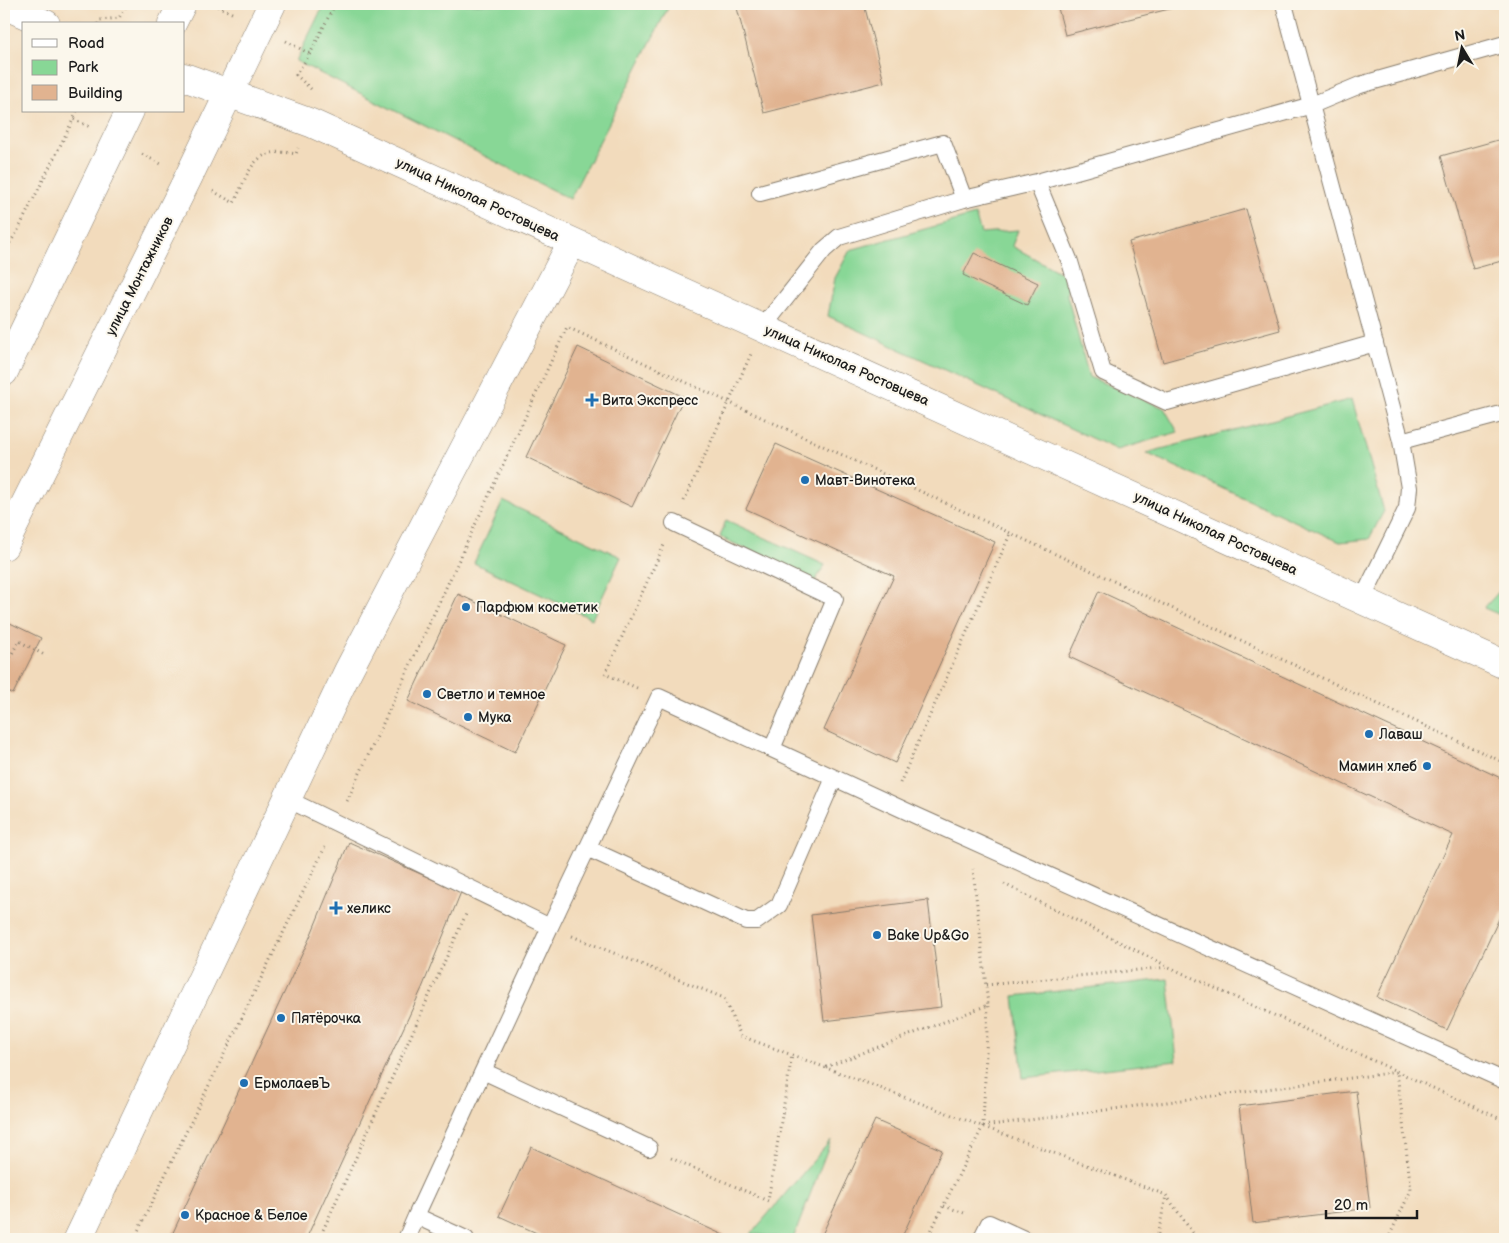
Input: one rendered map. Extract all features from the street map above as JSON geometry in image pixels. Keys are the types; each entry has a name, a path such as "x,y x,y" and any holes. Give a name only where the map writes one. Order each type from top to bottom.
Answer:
{"street":[{"path":"173,22 182,4"},
{"name":"улица Монтажников","path":"4,546 188,178 272,4"},
{"path":"4,5 42,22"},
{"name":"улица Николая Ростовцева","path":"185,77 311,123 1505,665"},
{"path":"4,372 130,112"},
{"path":"78,1239 348,671 572,242"}],"lane":[{"path":"1284,4 1401,441 1409,488 1407,508 1362,600"},
{"path":"763,327 824,250 839,237 964,199 1037,182 1312,105 1360,86 1505,44"},
{"path":"760,193 943,143 964,199"},
{"path":"1037,182 1070,262 1102,372 1167,402 1375,342"},
{"path":"1401,441 1505,413"},
{"path":"674,523 835,599 772,750"},
{"path":"406,1239 658,697 890,804 1505,1081"},
{"path":"587,848 746,921 757,921 778,904 834,778"},
{"path":"286,799 550,927"},
{"path":"483,1071 650,1148"},
{"path":"416,1216 466,1239"},
{"path":"981,1239 989,1223 1024,1239"}],"path":[{"path":"99,22 100,20 120,18 127,4"},
{"path":"310,54 335,4"},
{"path":"4,252 16,234 74,119"},
{"path":"134,1239 337,823 567,327 1505,763"},
{"path":"890,804 1011,532"},
{"path":"6,666 18,641 46,656"},
{"path":"965,865 983,874"},
{"path":"927,1239 983,1126 988,1005 974,869"},
{"path":"1001,882 1169,967 1505,1121"},
{"path":"319,1239 476,891"},
{"path":"550,927 724,998 741,1036 1166,1195 1197,1239"},
{"path":"986,985 1169,967"},
{"path":"825,1067 988,1005"},
{"path":"650,1148 768,1201 792,1055"},
{"path":"983,1126 1397,1072"},
{"path":"1388,1239 1411,1190 1397,1072"},
{"path":"1157,1239 1166,1195"}],"green space":[{"path":"324,4 670,4 570,199 296,61"},
{"path":"975,215 981,233 1018,230 1012,246 1070,278 1067,295 1089,377 1164,408 1178,432 1117,450 828,316 835,278 850,250"},
{"path":"1352,399 1384,511 1369,539 1340,542 1146,453"},
{"path":"503,501 621,557 592,619 474,563"},
{"path":"726,520 825,565 815,581 720,537"},
{"path":"1505,585 1505,617 1484,608"},
{"path":"1168,979 1177,1061 1023,1078 1014,996"},
{"path":"831,1140 793,1239 751,1234"}],"building":[{"path":"736,4 864,4 884,82 764,113"},
{"path":"1057,4 1189,4 1065,35"},
{"path":"1505,138 1505,260 1473,269 1441,156"},
{"path":"1246,209 1280,330 1163,362 1129,242"},
{"path":"974,253 1038,283 1027,305 963,275"},
{"path":"578,347 684,397 632,507 526,457"},
{"path":"776,444 995,542 895,763 824,730 894,576 746,509"},
{"path":"1099,591 1505,780 1505,906 1447,1030 1377,997 1453,835 1069,657"},
{"path":"458,594 566,645 515,752 408,701"},
{"path":"8,622 41,638 13,694 4,690 4,632"},
{"path":"349,842 461,892 422,988 306,1239 170,1239 310,937"},
{"path":"928,900 941,1007 824,1021 811,915"},
{"path":"1356,1091 1370,1208 1253,1223 1239,1106"},
{"path":"875,1120 942,1150 901,1239 820,1239"},
{"path":"531,1147 732,1239 550,1239 499,1216"}],"place":[{"name":"Вита Экспресс","path":"592,400"},
{"name":"Мавт-Винотека","path":"805,480"},
{"name":"Парфюм косметик","path":"466,607"},
{"name":"Светло и темное","path":"427,694"},
{"name":"Мука","path":"468,717"},
{"name":"Лаваш","path":"1369,734"},
{"name":"Мамин хлеб","path":"1427,766"},
{"name":"хеликс","path":"336,908"},
{"name":"Bake Up&Go","path":"877,935"},
{"name":"Пятёрочка","path":"281,1018"},
{"name":"ЕрмолаевЪ","path":"244,1083"},
{"name":"Красное & Белое","path":"185,1215"}]}
